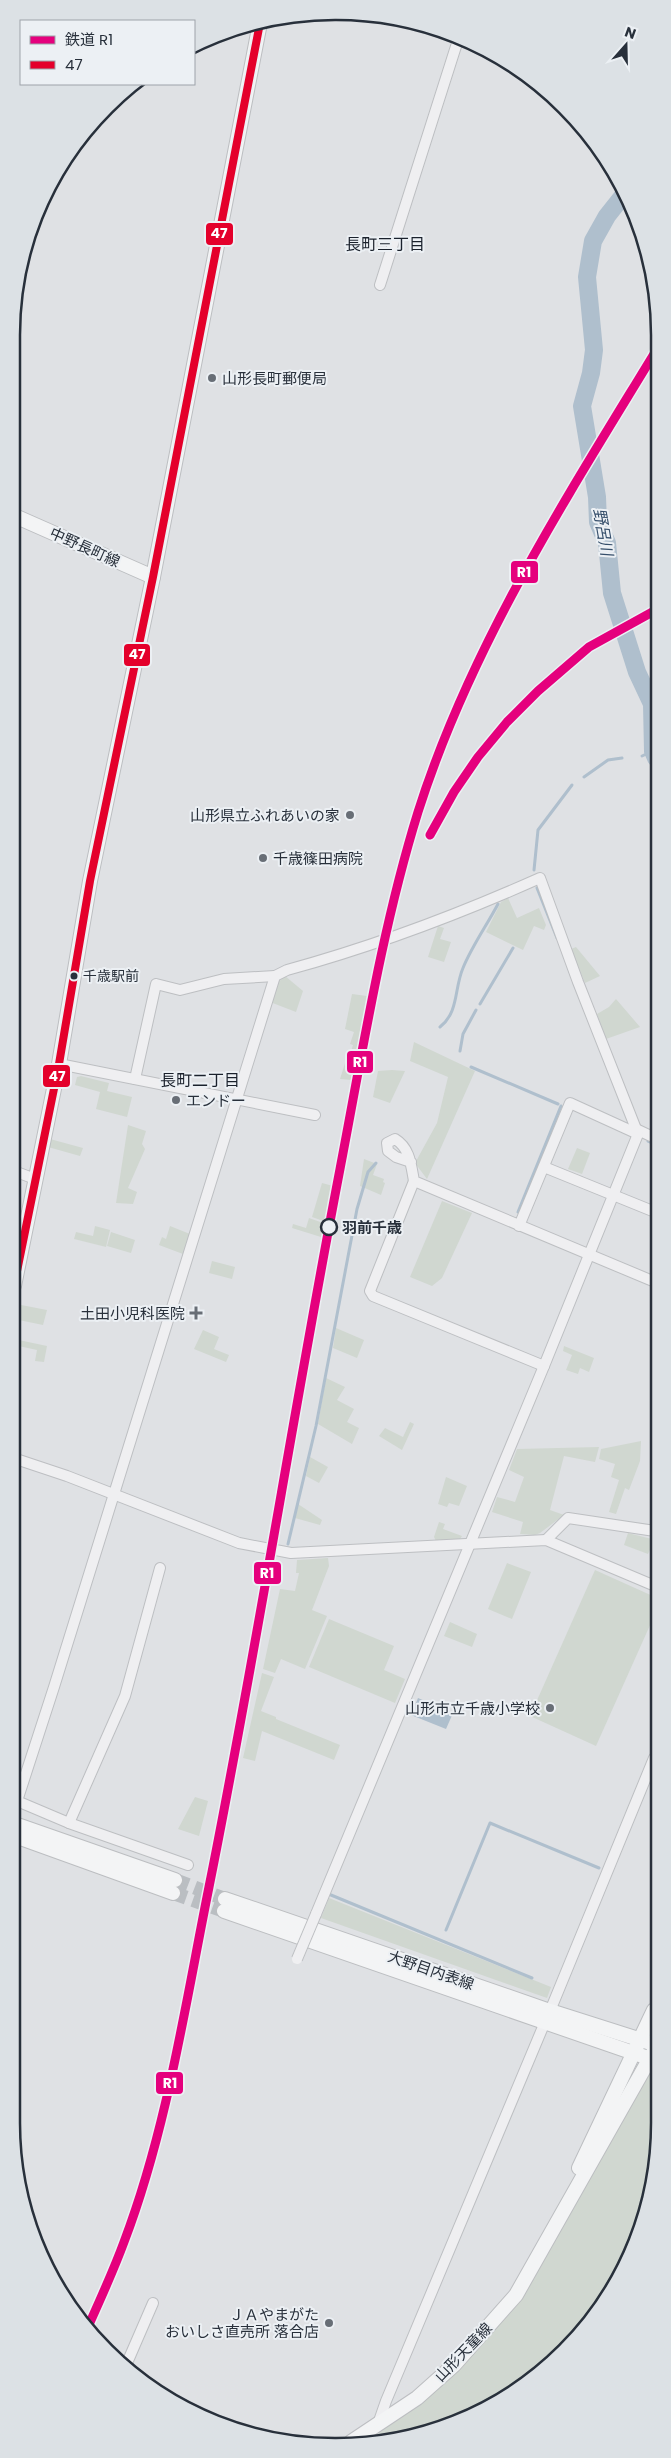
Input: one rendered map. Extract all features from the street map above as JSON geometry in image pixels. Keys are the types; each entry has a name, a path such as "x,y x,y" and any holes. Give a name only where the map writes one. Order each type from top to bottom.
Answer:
{"main road":[{"path":"20,1255 59,1064 92,872 153,578 258,30"},
{"name":"中野長町線","path":"20,518 153,578"},
{"path":"20,1826 174,1887 20,1839"},
{"name":"大野目内表線","path":"224,1905 636,2046"},
{"name":"山形天童線","path":"549,2237 651,2016"},
{"path":"636,2046 651,2044"},
{"path":"636,2046 651,2055"},
{"name":"山形天童線","path":"359,2437 417,2398 454,2365 516,2294 651,2058"}],"street":[{"path":"380,285 457,44"},
{"path":"135,1079 156,984 180,990 224,979 275,976 287,970 395,937 451,917 540,878 578,982 638,1132 615,1195 297,1958"},
{"path":"20,1785 275,976"},
{"path":"59,1064 315,1115"},
{"path":"519,1226 570,1103 651,1136"},
{"path":"411,1162 414,1181 370,1291 373,1296 544,1366"},
{"path":"544,1167 651,1210"},
{"path":"20,1173 35,1179"},
{"path":"414,1181 651,1280"},
{"path":"20,1460 36,1464 112,1495 239,1542 291,1553 546,1540 651,1584"},
{"path":"546,1540 568,1518 651,1530"},
{"path":"68,1823 125,1696 160,1568"},
{"path":"378,2424 651,1765"},
{"path":"20,1803 68,1823 188,1866"},
{"path":"128,2361 153,2303"}],"shaded area":[{"path":"508,898 517,918 539,908 546,925 544,930 534,926 523,950 486,932 501,902"},
{"path":"438,926 444,928 440,939 451,942 444,962 428,957"},
{"path":"576,947 600,976 585,983 571,949"},
{"path":"285,976 303,991 296,1012 270,1002 276,984"},
{"path":"352,994 367,996 352,1080 340,1079 353,1045 350,1044 354,1032 345,1029"},
{"path":"616,999 640,1027 606,1039 597,1014 609,1007"},
{"path":"414,1042 475,1071 427,1179 415,1163 437,1123 448,1077 410,1061"},
{"path":"378,1071 405,1071 390,1103 373,1097"},
{"path":"81,1076 109,1083 107,1091 132,1097 127,1117 96,1109 100,1092 75,1085 77,1077"},
{"path":"128,1125 146,1131 142,1144 145,1149 128,1188 137,1192 133,1204 116,1203"},
{"path":"50,1139 83,1148 80,1156 48,1147"},
{"path":"577,1148 590,1153 582,1174 568,1169"},
{"path":"364,1159 377,1164 373,1175 384,1179 383,1182 385,1183 381,1195 360,1186"},
{"path":"322,1183 333,1186 326,1222 312,1217"},
{"path":"442,1201 472,1213 442,1278 432,1286 410,1277"},
{"path":"309,1218 326,1224 321,1237 292,1228 293,1224 306,1228"},
{"path":"95,1226 110,1230 106,1247 74,1239 76,1232 93,1236"},
{"path":"170,1226 190,1234 183,1254 159,1245 162,1237 166,1239"},
{"path":"111,1232 135,1240 131,1253 107,1246"},
{"path":"212,1261 235,1267 232,1279 209,1273"},
{"path":"20,1305 47,1310 43,1325 20,1320"},
{"path":"336,1328 364,1340 357,1358 333,1348"},
{"path":"203,1330 219,1337 214,1349 229,1355 226,1362 194,1349"},
{"path":"20,1340 47,1346 44,1362 35,1361 37,1350 20,1346"},
{"path":"564,1346 594,1358 589,1372 580,1368 578,1374 566,1370 572,1355 563,1351"},
{"path":"326,1378 345,1387 337,1400 354,1409 347,1422 359,1428 352,1444 318,1424"},
{"path":"410,1422 414,1424 402,1450 379,1436 385,1428 403,1437"},
{"path":"641,1441 640,1461 629,1490 625,1488 616,1514 609,1512 619,1480 611,1477 615,1464 599,1459 601,1449"},
{"path":"599,1447 595,1462 564,1456 550,1510 564,1515 540,1533 535,1535 520,1534 523,1522 492,1512 497,1497 515,1502 524,1477 509,1470 517,1449"},
{"path":"310,1457 328,1467 319,1483 306,1476"},
{"path":"446,1477 467,1486 459,1506 449,1503 447,1507 438,1504"},
{"path":"298,1504 322,1520 320,1525 295,1518"},
{"path":"439,1522 445,1524 443,1529 462,1536 460,1539 436,1541 434,1537"},
{"path":"628,1533 651,1539 651,1547 648,1554 624,1545"},
{"path":"328,1558 329,1566 312,1610 327,1616 305,1669 281,1659 275,1673 263,1669 280,1589 295,1591 299,1573 296,1573 297,1560"},
{"path":"507,1563 531,1572 512,1619 488,1609"},
{"path":"595,1570 651,1595 651,1623 596,1746 530,1716"},
{"path":"329,1619 394,1646 384,1670 405,1679 395,1703 309,1667"},
{"path":"450,1622 477,1634 472,1647 444,1636"},
{"path":"262,1673 274,1677 261,1711 340,1745 334,1760 262,1731 255,1761 243,1758"},
{"path":"195,1797 208,1801 199,1836 178,1829"},
{"path":"329,1898 551,1987 547,1998 321,1918"},
{"path":"651,2065 650,2143 645,2184 640,2204 627,2243 618,2262 609,2280 586,2315 544,2360 493,2396 437,2421 397,2432 359,2437 417,2398 488,2328"}],"water":[{"path":"418,1698 453,1713 446,1729 411,1715"}],"waterway":[{"name":"野呂川","path":"620,200 607,216 593,241 587,277 594,350 591,373 582,406 597,497 598,522 607,543 612,593 637,672 651,702"},
{"path":"642,756 651,752"},
{"path":"584,777 608,760 622,758"},
{"path":"534,870 538,830 572,785"},
{"path":"537,888 557,938"},
{"path":"440,1027 446,1021 453,1007 460,976 467,960 498,904"},
{"path":"480,1004 513,948"},
{"path":"460,1051 463,1034 476,1010"},
{"path":"471,1067 558,1104"},
{"path":"518,1212 561,1106"},
{"path":"288,1544 316,1426 357,1209 368,1172 376,1163"},
{"path":"446,1930 490,1823 599,1868"},
{"path":"331,1895 532,1978"}],"tunnel":[{"path":"175,1880 225,1899"},
{"path":"173,1893 224,1911"}],"rail line":[{"name":"R1","path":"90,2321 124,2242 139,2199 152,2156 174,2067 227,1797 365,1034 405,856 440,750 465,690 493,631 589,460 651,359"},
{"name":"R1","path":"430,835 454,792 478,757 507,722 538,691 589,647 651,613"}],"transit line":[{"name":"47","path":"20,1256 59,1064 90,881 153,577 259,30"}],"place":[{"name":"山形長町郵便局","path":"212,378"},
{"name":"山形県立ふれあいの家","path":"350,815"},
{"name":"千歳篠田病院","path":"263,858"},
{"name":"千歳駅前","path":"74,976"},
{"name":"エンドー","path":"176,1100"},
{"name":"羽前千歳","path":"329,1227"},
{"name":"土田小児科医院","path":"196,1313"},
{"name":"山形市立千歳小学校","path":"550,1708"},
{"name":"ＪＡやまがた おいしさ直売所 落合店","path":"329,2323"}],"district":[{"name":"長町三丁目","path":"385,244"},
{"name":"長町二丁目","path":"200,1080"}]}
